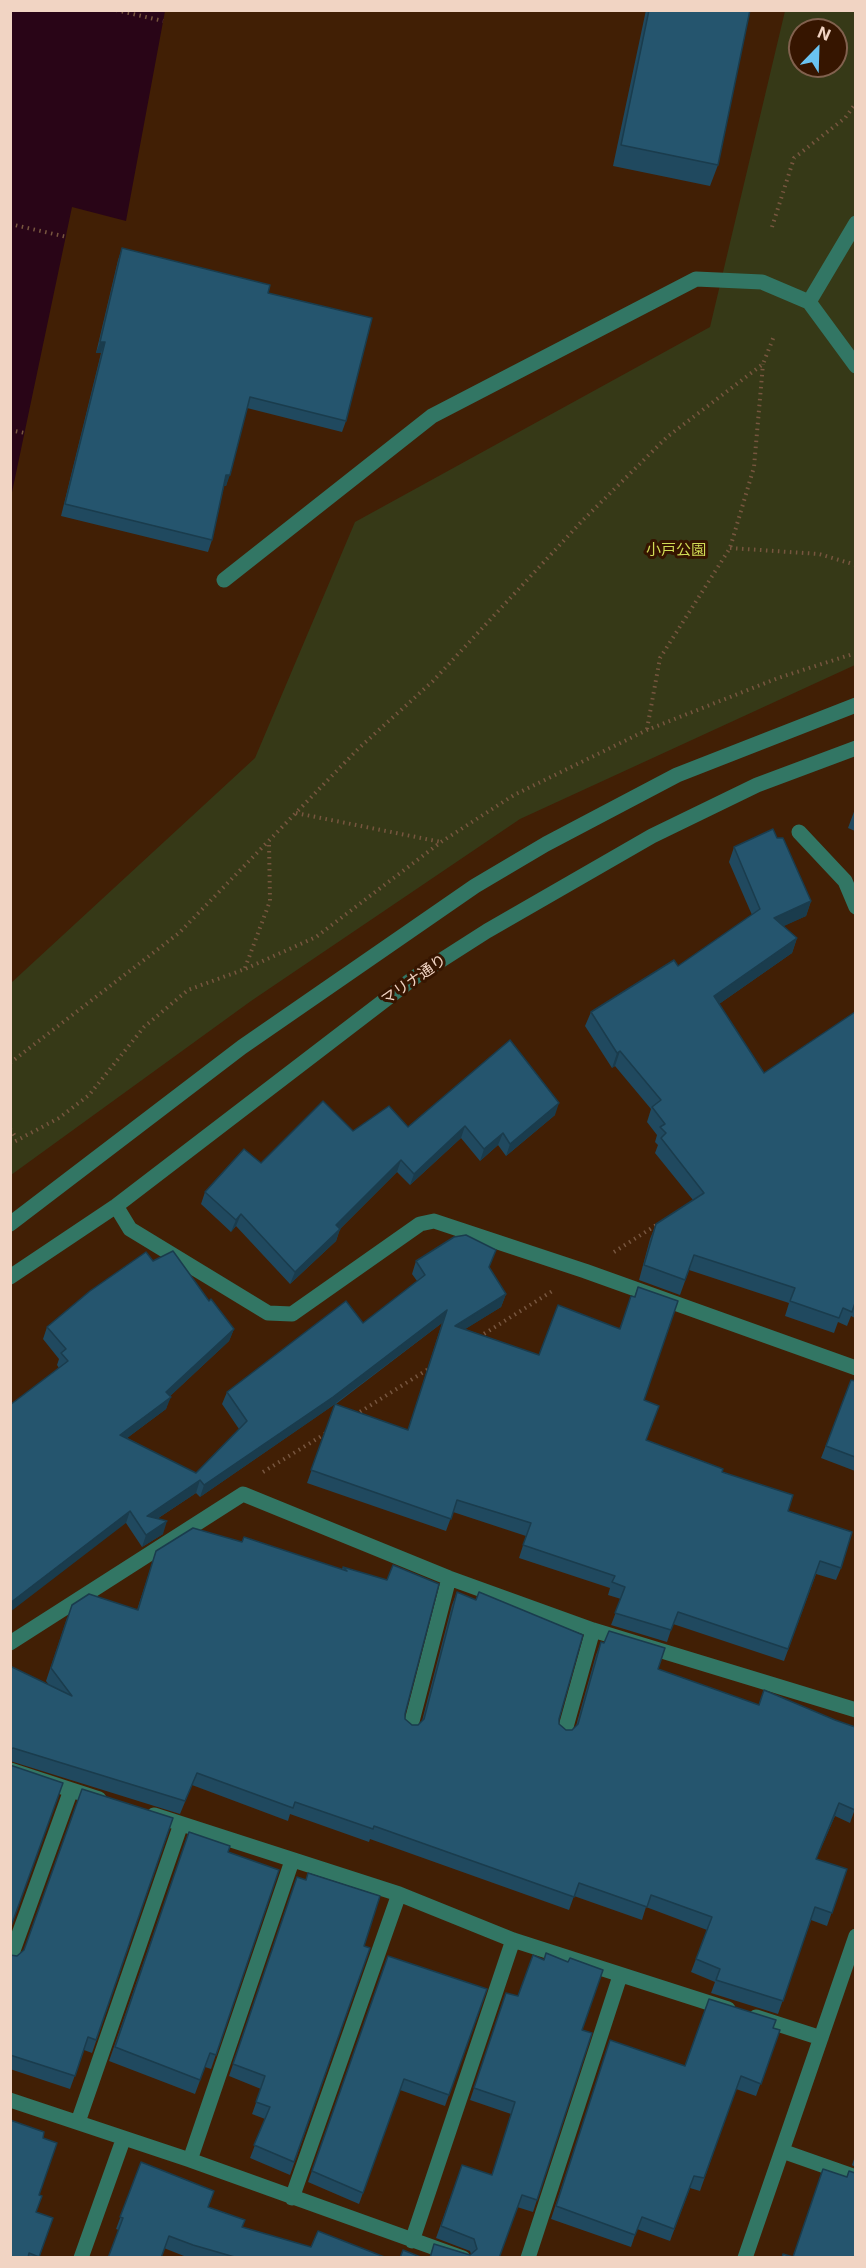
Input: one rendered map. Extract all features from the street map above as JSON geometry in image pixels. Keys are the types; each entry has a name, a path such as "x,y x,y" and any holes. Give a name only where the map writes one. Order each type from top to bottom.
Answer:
{"street":[{"path":"809,302 855,223"},
{"path":"224,580 432,416 696,279 762,282 809,302 855,366"},
{"path":"10,1224 242,1047 475,886 546,844 677,775 855,705"},
{"name":"マリナ通り","path":"10,1278 116,1206 414,977 487,931 652,836 757,785 855,748"},
{"path":"799,832 844,880 855,907"},
{"path":"116,1206 130,1229 268,1313 292,1314 420,1224 434,1221 585,1271 855,1368"},
{"path":"10,1643 243,1494 449,1578 592,1630 855,1710"},
{"path":"410,1729 449,1578"},
{"path":"564,1734 592,1630"},
{"path":"10,1770 115,1803"},
{"path":"10,1959 71,1790"},
{"path":"137,1810 399,1894 513,1940 620,1976 821,2038"},
{"path":"78,2122 181,1824"},
{"path":"190,2160 292,1861"},
{"path":"292,2198 399,1894"},
{"path":"745,2258 821,2038 851,1966 855,1936"},
{"path":"412,2241 513,1940"},
{"path":"528,2258 620,1976"},
{"path":"10,2100 78,2122 123,2140 190,2160 463,2258"},
{"path":"81,2258 123,2140"},
{"path":"782,2151 855,2177"}],"path":[{"path":"116,10 163,21"},
{"path":"772,228 794,158 845,118 855,103"},
{"path":"10,224 67,237"},
{"path":"647,730 660,658 730,548 754,467 763,364 774,336"},
{"path":"10,1063 179,933 359,748 433,681 583,520 667,437 763,364"},
{"path":"10,430 25,433"},
{"path":"730,548 819,554 855,565"},
{"path":"10,1144 59,1118 89,1095 144,1027 188,990 245,969 316,938 441,842 514,795 647,730 778,678 855,653"},
{"path":"295,813 441,842"},
{"path":"245,969 270,901 269,842"},
{"path":"10,1129 17,1139"},
{"path":"474,1340 665,1220"},
{"path":"353,1416 434,1365"},
{"path":"243,1494 252,1479 333,1429"}],"green space":[{"name":"小戸公園","path":"785,11 855,11 855,665 520,819 251,1001 11,1175 11,983 255,758 355,522 710,327"}],"shaded area":[{"path":"11,10 165,11 126,221 72,207 11,497"}],"building":[{"path":"649,10 750,10 718,165 621,145"},
{"path":"122,248 270,285 268,293 372,318 346,421 250,397 230,475 226,475 212,540 65,504 105,342 100,342"},
{"path":"773,829 777,838 783,838 811,901 774,918 797,938 714,996 764,1073 855,1012 855,1303 852,1312 843,1308 839,1318 790,1301 795,1288 694,1255 685,1280 644,1265 656,1224 704,1193 661,1138 666,1133 660,1127 665,1124 652,1107 661,1100 620,1051 617,1053 591,1012 674,960 678,966 760,909 734,847"},
{"path":"510,1040 559,1103 510,1144 503,1133 484,1149 465,1126 414,1174 401,1160 336,1225 340,1229 295,1272 241,1214 236,1220 205,1192 244,1149 261,1163 323,1101 353,1131 389,1106 408,1127"},
{"path":"466,1235 496,1250 489,1267 506,1294 455,1326 539,1355 558,1305 620,1329 631,1296 635,1297 638,1287 678,1301 644,1400 659,1406 646,1440 723,1469 722,1472 793,1495 788,1511 852,1532 841,1568 820,1561 788,1649 678,1612 671,1630 615,1613 625,1587 612,1582 615,1576 523,1545 531,1523 457,1500 451,1519 311,1470 335,1404 408,1430 447,1310 333,1397 204,1485 200,1480 147,1516 167,1521 146,1535 130,1511 10,1603 10,1405 68,1361 61,1353 66,1349 47,1327 90,1291 146,1252 153,1261 173,1251 209,1301 211,1299 234,1329 166,1392 171,1397 120,1435 196,1473 247,1421 227,1392 346,1301 363,1323 425,1275 416,1261 454,1237"},
{"path":"851,1380 855,1381 855,1457 826,1446"},
{"path":"193,1528 242,1542 244,1537 347,1571 343,1567 387,1580 393,1565 439,1584 405,1714 405,1719 412,1725 418,1725 424,1719 457,1592 476,1600 479,1592 583,1635 559,1719 559,1724 566,1730 572,1730 578,1724 601,1642 604,1643 609,1631 665,1648 658,1669 759,1705 764,1690 855,1727 855,1810 839,1803 816,1859 847,1869 832,1913 815,1907 783,2001 716,1980 720,1969 696,1959 712,1917 651,1895 647,1907 579,1883 574,1897 374,1826 373,1829 295,1802 293,1808 197,1773 185,1801 13,1748 10,1750 10,1666 72,1696 51,1668 72,1605 89,1594 138,1610 156,1551"},
{"path":"10,1765 63,1783 10,1929"},
{"path":"82,1789 173,1818 96,2040 88,2037 75,2076 10,2055 10,1955 17,1956 24,1950"},
{"path":"189,1832 230,1846 228,1852 279,1870 216,2055 210,2053 200,2080 115,2047"},
{"path":"308,1873 380,1896 364,1946 370,1948 294,2162 254,2145 270,2107 256,2102 265,2076 233,2064 297,1877 306,1880"},
{"path":"546,1953 568,1962 570,1958 603,1970 582,2030 592,2033 537,2200 522,2195 499,2258 430,2258 434,2244 470,2255 477,2249 474,2239 441,2226 462,2165 492,2175 515,2102 474,2088 506,1993 518,1996 533,1955 544,1960"},
{"path":"388,1956 487,1989 449,2095 404,2079 363,2193 312,2171"},
{"path":"709,1999 776,2020 773,2028 780,2030 761,2084 741,2076 704,2178 694,2176 674,2229 642,2217 635,2235 556,2206 610,2040 685,2066"},
{"path":"10,2120 44,2132 43,2138 57,2143 39,2195 42,2196 36,2212 53,2218 39,2257 29,2253 28,2258 10,2258"},
{"path":"141,2162 214,2191 208,2207 245,2220 242,2227 311,2247 318,2231 387,2258 238,2258 169,2236 161,2258 108,2258 123,2218 120,2217"},
{"path":"823,2169 847,2177 849,2171 855,2173 855,2258 782,2258 783,2254 793,2257"},
{"path":"403,2250 423,2258 400,2258"}]}
